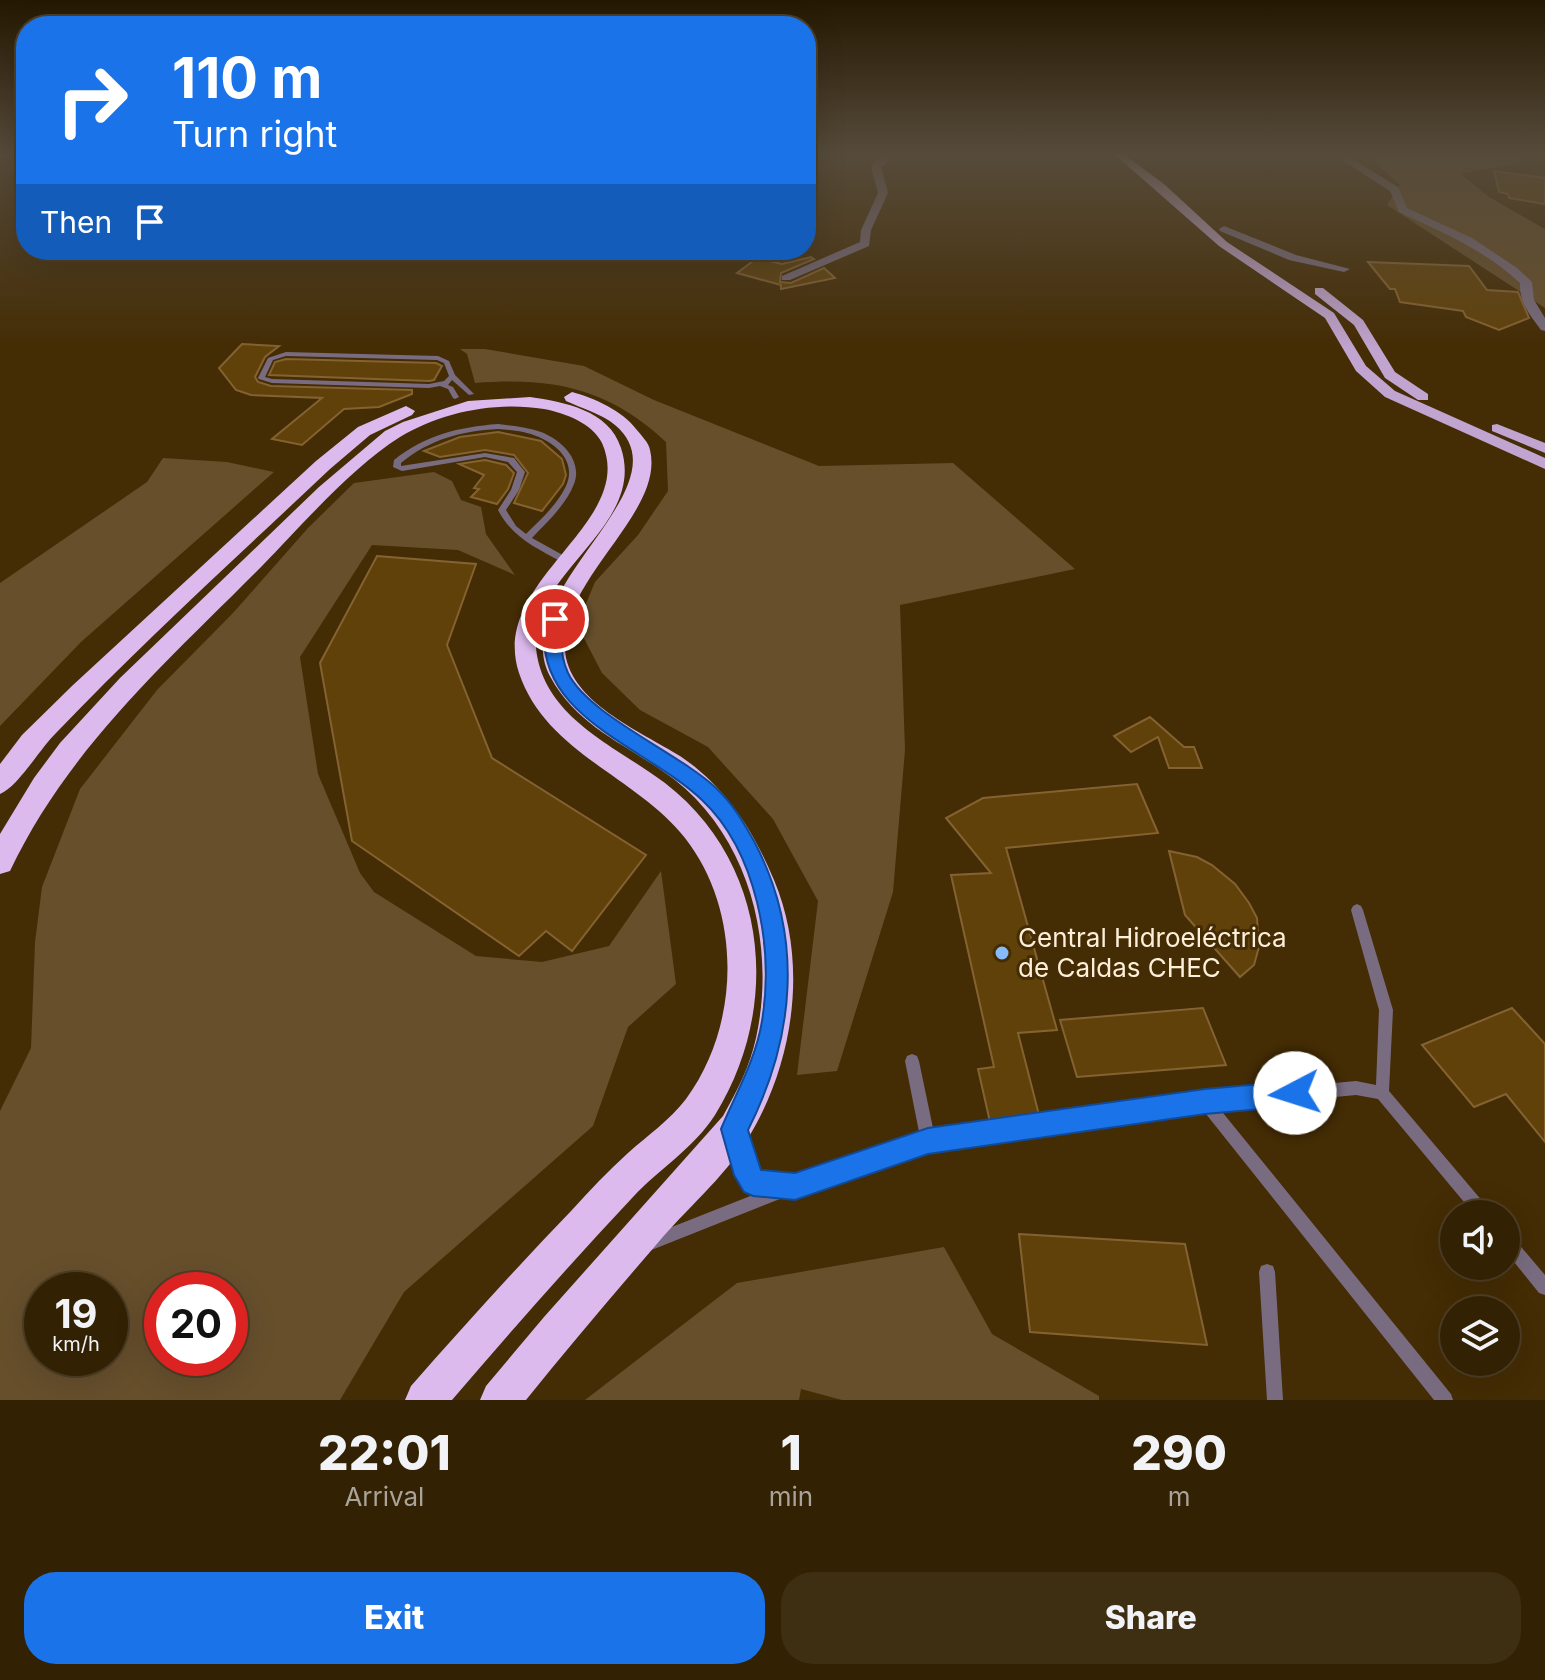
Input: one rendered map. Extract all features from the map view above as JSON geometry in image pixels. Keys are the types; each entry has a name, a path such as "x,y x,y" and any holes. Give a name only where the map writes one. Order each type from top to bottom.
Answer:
{"highway":[{"path":"0,783 31,742 81,691 342,448 378,423 455,388 535,390 590,403 618,419 636,439 640,451 641,479 636,495 563,602 555,619 553,655 559,673 584,706 684,773 710,795 737,828 761,876 772,912 776,949 774,1021 752,1095 734,1129 588,1292 500,1400"},
{"path":"0,862 12,834 38,791 90,727 299,517 375,447 408,425 468,407 523,401 558,407 598,426 608,435 617,456 618,482 604,509 534,607 524,636 525,651 545,704 575,734 681,810 715,853 730,883 737,916 741,948 736,1019 721,1067 694,1115 629,1176 425,1400"}],"main road":[{"path":"1195,218 1223,244 1330,316 1361,368 1381,387 1417,408 1545,464"},
{"path":"1212,218 1256,253 1351,314 1365,331 1384,367 1402,384 1442,406 1545,448"}],"street":[{"path":"786,278 865,244 871,218"},
{"path":"1420,218 1517,271 1526,282 1524,292 1528,302 1545,327"},
{"path":"1224,229 1293,258 1344,269"}],"lane":[{"path":"286,354 438,358 447,362 455,388 272,381 260,375 270,359 286,354"},
{"path":"526,539 551,512 573,477 571,461 552,440 514,428 470,429 420,445 397,462 397,467 402,469 485,455 511,460 521,472 502,510 514,530 526,539 565,560"},
{"path":"1357,910 1386,1010 1382,1093"},
{"path":"912,1061 928,1141"},
{"path":"625,1253 795,1186 928,1141 1205,1102 1356,1088 1382,1093 1472,1200"},
{"path":"1205,1102 1445,1400"},
{"path":"734,1129 753,1183 795,1186"},
{"path":"1520,1257 1545,1287"},
{"path":"1267,1272 1275,1400"}],"shaded area":[{"path":"1407,218 1526,218 1545,229 1545,308"},
{"path":"460,349 485,349 584,366 654,400 819,466 953,463 1075,569 900,605 905,750 893,892 837,1071 797,1075 818,901 773,819 708,747 640,710 602,673 577,625 595,582 638,535 668,491 666,442 623,409 578,390 530,382 475,383 467,354"},
{"path":"163,458 227,462 274,472 81,642 0,726 0,583 147,482"},
{"path":"434,472 452,481 461,500 481,507 486,534 515,575 458,550 372,545 300,657 318,774 360,873 374,892 476,956 542,962 609,946 661,871 676,984 628,1027 593,1126 404,1292 340,1400 0,1400 0,1111 31,1048 35,942 42,887 80,789 157,690 233,613 308,528 354,483"},
{"path":"944,1247 992,1334 1099,1396 1099,1400 842,1400 801,1389 799,1400 585,1400 737,1283"}],"building":[{"path":"754,260 782,264 812,260 781,273 780,282 791,283 824,268 835,278 781,289 781,285 737,273"},
{"path":"1368,262 1469,266 1487,290 1518,292 1529,318 1499,330 1466,317 1463,311 1400,302 1395,289 1390,289"},
{"path":"242,344 279,346 265,357 255,377 258,382 271,386 412,390 412,394 379,407 344,409 302,445 272,439 322,398 251,395 236,390 219,368"},
{"path":"286,359 436,363 442,366 434,380 429,381 269,375 275,362"},
{"path":"498,432 541,441 562,459 566,475 563,484 542,511 514,503 528,473 514,455 485,450 440,457 424,451 460,437"},
{"path":"485,460 506,465 514,473 508,489 497,504 471,497 479,489 474,488 484,475 459,464"},
{"path":"377,556 476,564 447,645 492,758 646,855 572,951 546,931 519,956 352,841 320,663"},
{"path":"1150,717 1184,747 1194,747 1202,768 1169,768 1158,737 1131,752 1114,736"},
{"path":"1137,784 1158,833 1006,848 1057,1030 1018,1033 1039,1115 990,1122 978,1069 994,1067 951,875 991,873 946,818 983,798"},
{"path":"1169,851 1197,857 1212,865 1235,884 1249,903 1257,918 1259,947 1254,965 1240,977 1185,915"},
{"path":"1203,1008 1226,1065 1077,1077 1060,1020"},
{"path":"1512,1008 1545,1044 1545,1142 1506,1094 1474,1107 1422,1045"},
{"path":"1019,1234 1185,1244 1207,1345 1030,1332"}],"place":[{"name":"Central Hidroeléctrica de Caldas CHEC","path":"1002,953"}],"route":[{"path":"555,619 553,655 569,690 584,706 684,773 710,795 731,819 748,846 761,876 772,912 776,949 774,1021 752,1095 734,1129 753,1183 795,1186 928,1141 1205,1102 1295,1093"}]}
